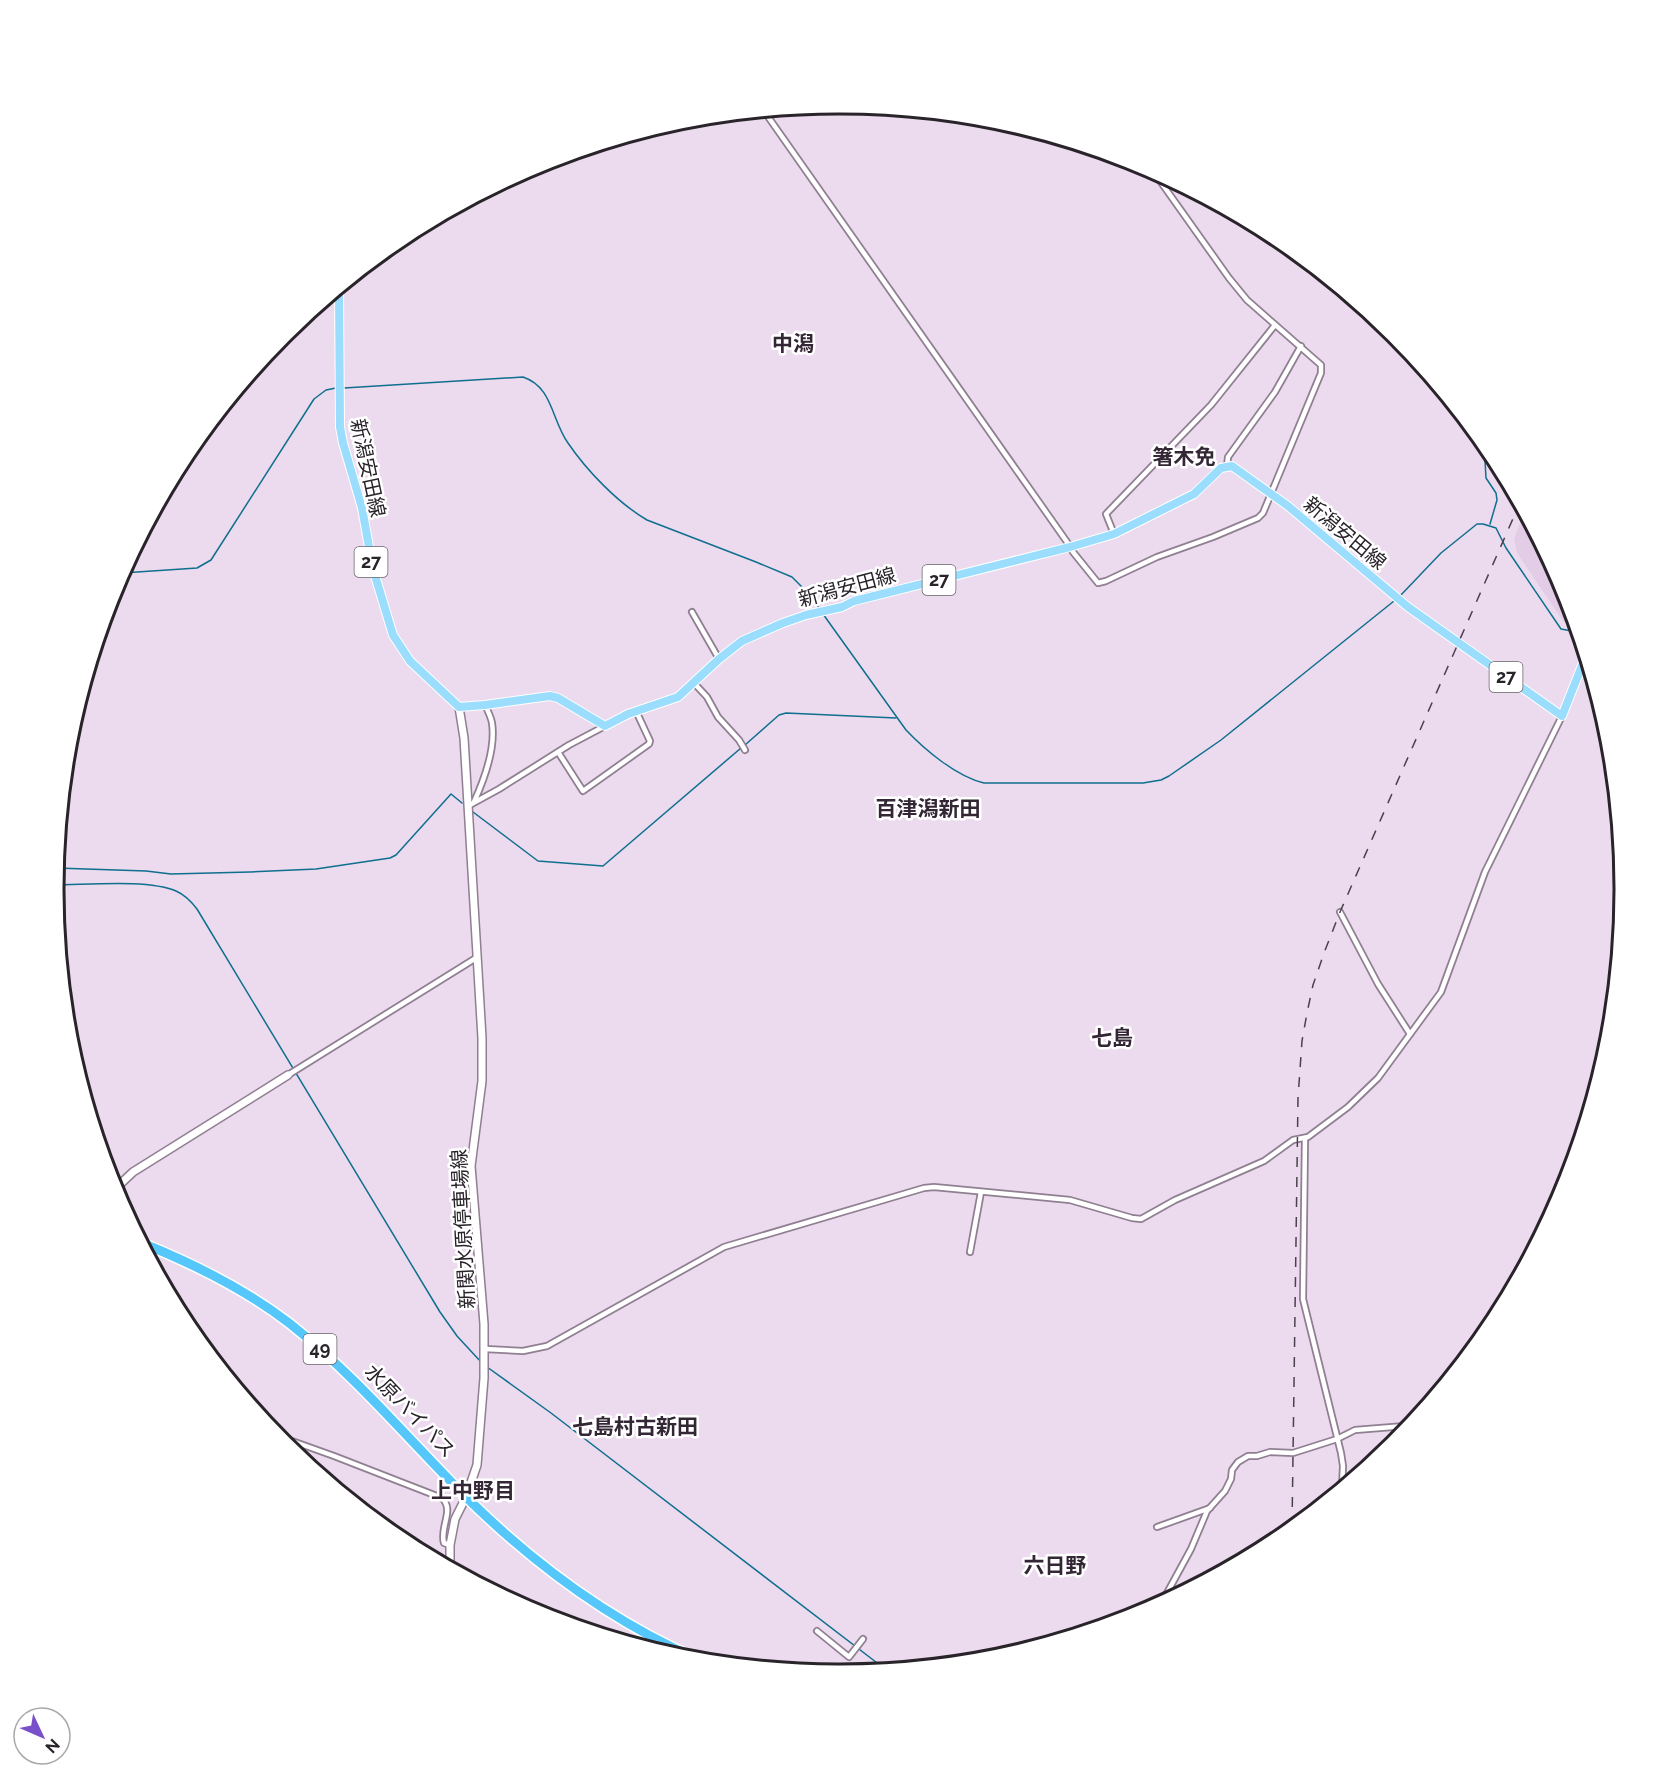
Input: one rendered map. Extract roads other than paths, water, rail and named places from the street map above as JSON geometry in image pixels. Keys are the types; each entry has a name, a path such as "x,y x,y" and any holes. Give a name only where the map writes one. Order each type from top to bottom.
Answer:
{"highway":[{"name":"水原バイパス","path":"153,1248 199,1268 257,1300 287,1322 339,1365 466,1497 528,1553 579,1593 662,1643"}],"main road":[{"name":"新潟安田線","path":"339,298 339,392 343,443 362,508 373,569 393,635 410,661 459,706"},
{"name":"新潟安田線","path":"605,726 636,711 678,697 742,641 806,615 1114,534 1194,494 1221,468 1227,466 1232,466 1288,506 1400,602 1562,716"},
{"path":"1562,716 1581,669"},
{"path":"459,706 485,705 550,696 558,698 605,726"},
{"name":"新関水原停車場線","path":"450,1559 455,1519 466,1497 478,1457 484,1378 482,1292 471,1166 482,1081 482,1038 476,958 471,804 459,706"},
{"path":"122,1182 128,1176 288,1075"}],"street":[{"path":"769,118 1094,581 1102,582 1157,557 1258,518 1263,513 1271,495 1321,373 1321,365 1240,292 1164,186"},
{"path":"1114,534 1106,514 1211,405 1275,325"},
{"path":"1227,466 1228,457 1275,392 1300,346"},
{"path":"692,612 719,659"},
{"path":"694,683 707,697 718,717 743,747"},
{"path":"471,804 482,786 492,740 492,722 485,705"},
{"path":"558,752 583,791 651,741 636,711"},
{"path":"484,1353 523,1351 547,1346 724,1247 924,1188 934,1187 1070,1200 1141,1219 1175,1200 1264,1161 1293,1140 1305,1138 1359,1097 1378,1078 1441,992 1485,872 1562,716"},
{"path":"471,804 605,726"},
{"path":"1340,912 1378,984 1410,1034"},
{"path":"288,1075 476,958"},
{"path":"1305,1138 1303,1299 1343,1466 1342,1477"},
{"path":"970,1252 981,1192"},
{"path":"1169,1590 1210,1508 1225,1491 1231,1479 1232,1470 1238,1462 1248,1456 1270,1452 1293,1453 1337,1439 1355,1430 1396,1427"},
{"path":"297,1443 442,1498 446,1501 448,1510 442,1538 444,1543 450,1545"},
{"path":"1157,1527 1210,1508"},
{"path":"817,1631 849,1657 863,1639"}],"waterway":[{"path":"344,388 523,377 533,382 546,396 562,434 584,464 625,505 647,520 792,577 811,596 819,608"},
{"path":"132,572 197,568 211,560 314,399 326,390 336,388"},
{"path":"1485,462 1486,478 1496,493 1497,500 1490,524"},
{"path":"1400,596 1441,553 1477,524 1483,524 1496,528 1506,548 1561,629 1569,630"},
{"path":"823,614 906,730 932,754 963,775 984,783 1143,783 1169,776 1221,740 1394,601"},
{"path":"745,745 779,715 786,713 896,718"},
{"path":"473,812 538,861 603,866 741,748"},
{"path":"65,868 171,874 250,872 316,869 390,858 396,855 451,794 462,803"},
{"path":"64,885 150,885 176,891 192,903 440,1312 457,1336 481,1362"},
{"path":"487,1367 551,1413 877,1663"}],"railway":[{"path":"1292,1516 1298,1098 1302,1041 1313,985 1340,912 1516,512"}],"district":[{"name":"中潟","path":"793,344"},
{"name":"箸木免","path":"1184,457"},
{"name":"百津潟新田","path":"928,809"},
{"name":"七島","path":"1112,1038"},
{"name":"七島村古新田","path":"635,1427"},
{"name":"上中野目","path":"473,1491"},
{"name":"六日野","path":"1055,1566"}]}
